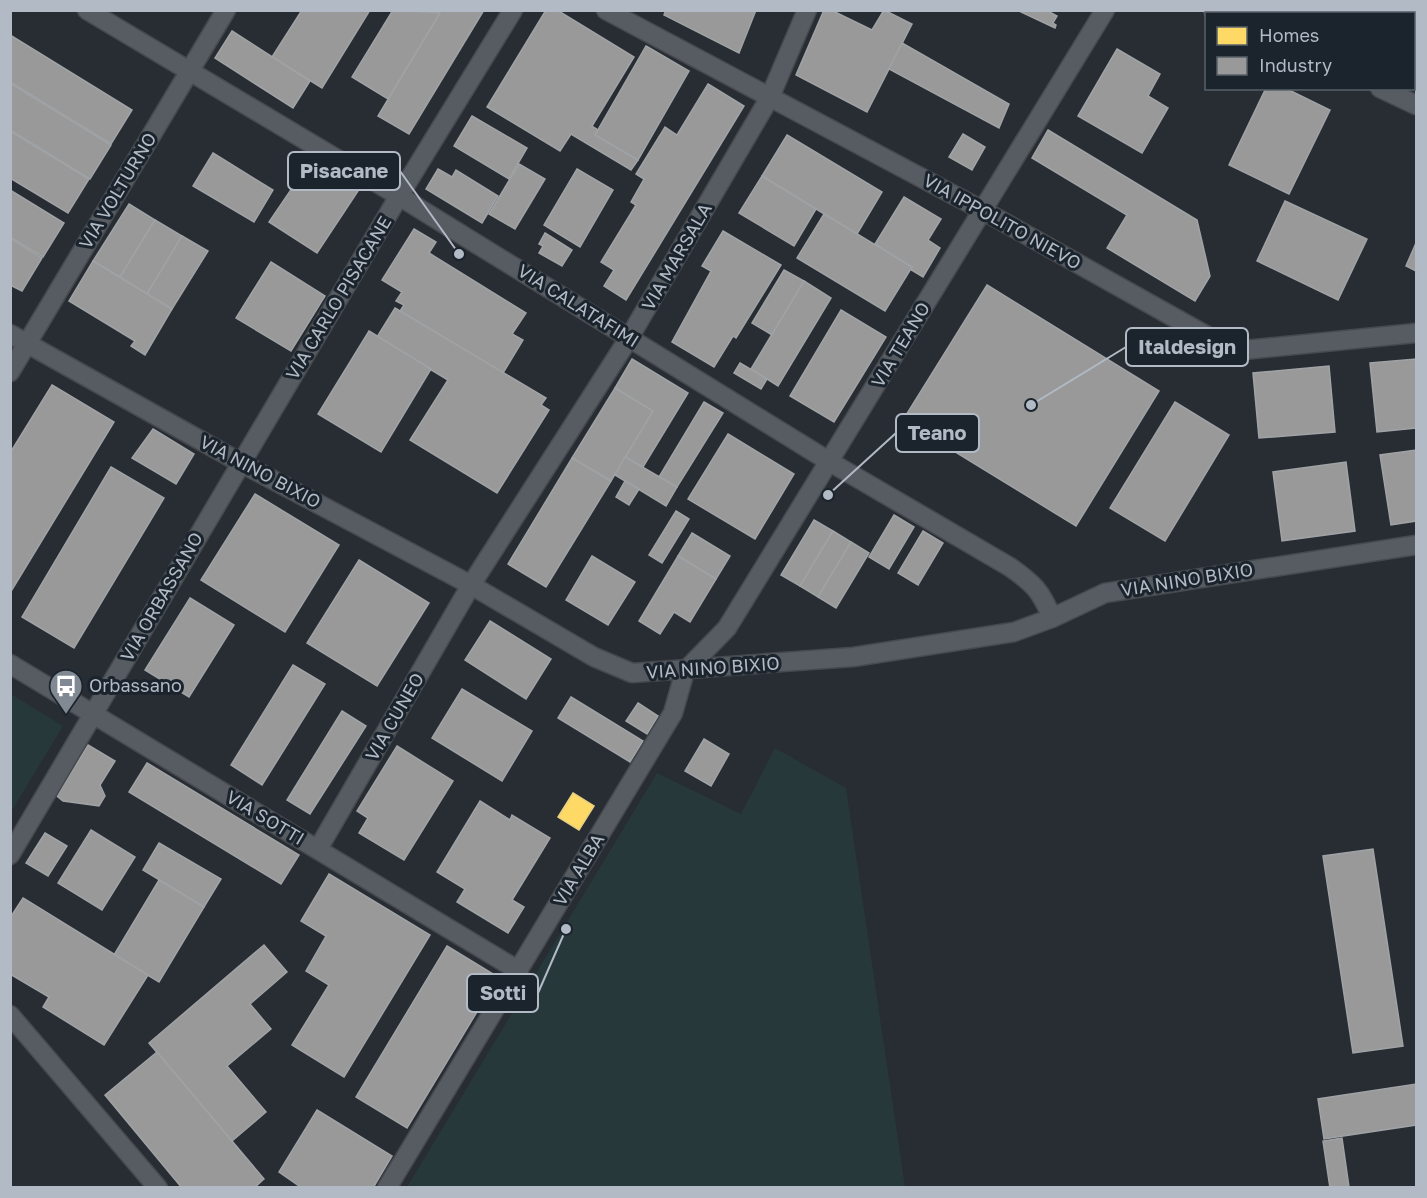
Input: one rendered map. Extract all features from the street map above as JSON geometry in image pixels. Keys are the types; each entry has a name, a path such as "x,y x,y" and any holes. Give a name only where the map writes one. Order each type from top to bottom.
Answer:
{"street":[{"name":"VIA CALATAFIMI","path":"87,10 399,196 830,462 1025,577 1041,593 1052,618"},
{"name":"VIA VOLTURNO","path":"10,372 226,10"},
{"name":"VIA CARLO PISACANE","path":"241,463 399,196 513,10"},
{"name":"VIA IPPOLITO NIEVO","path":"606,10 982,210 1234,351 1416,333"},
{"name":"VIA MARSALA","path":"471,585 629,338 770,97 807,10"},
{"name":"VIA TEANO","path":"685,670 727,628 1105,10"},
{"path":"1384,90 1416,105"},
{"name":"VIA NINO BIXIO","path":"10,333 241,463 471,585 594,657 632,673 853,657 1014,632 1052,618 1105,593 1416,545"},
{"name":"VIA ORBASSANO","path":"10,855 241,463"},
{"name":"VIA CUNEO","path":"318,849 471,585"},
{"name":"VIA SOTTI","path":"10,664 519,971"},
{"name":"VIA ALBA","path":"387,1188 673,712 685,670"},
{"path":"10,1015 158,1188"}],"shaded area":[{"path":"11,694 63,726 11,812"},
{"path":"775,748 846,788 905,1187 407,1187 657,773 741,814"}],"building: Homes":[{"path":"573,793 594,806 579,830 558,817"}],"building: Industry":[{"path":"302,10 370,10 322,88 272,57"},
{"path":"393,10 440,13 388,99 352,77"},
{"path":"437,10 484,10 409,134 378,116 440,13"},
{"path":"546,10 557,10 634,57 592,126 598,130 595,135 638,160 631,170 571,134 560,151 487,107"},
{"path":"666,10 756,10 739,53 664,15"},
{"path":"824,10 831,10 872,30 884,10 912,24 867,112 796,75"},
{"path":"1017,10 1046,10 1057,16 1053,23 1056,25 1055,28"},
{"path":"1330,10 1416,10 1416,73 1415,12 1334,12"},
{"path":"232,31 310,81 293,108 215,58"},
{"path":"10,35 132,110 111,144 10,82"},
{"path":"902,43 1009,104 999,128 889,69"},
{"path":"646,46 689,71 638,160 595,135"},
{"path":"1117,49 1160,74 1148,96 1168,108 1142,153 1078,116"},
{"path":"10,83 111,145 90,179 10,130"},
{"path":"708,84 744,106 626,300 604,286 614,270 601,262 636,205 631,202 644,179 636,174 665,127 677,135"},
{"path":"1265,90 1289,90 1330,110 1289,194 1229,165"},
{"path":"472,116 527,148 509,179 454,146"},
{"path":"1048,130 1197,220 1210,276 1195,301 1107,248 1127,215 1032,158"},
{"path":"10,131 89,179 68,213 10,178"},
{"path":"963,134 985,147 972,170 949,157"},
{"path":"787,135 882,192 857,234 762,176"},
{"path":"213,153 273,190 254,222 193,186"},
{"path":"519,164 545,179 515,229 489,214"},
{"path":"438,169 452,177 456,170 498,196 482,223 426,189"},
{"path":"577,169 613,190 580,247 544,225"},
{"path":"338,170 362,185 317,253 269,222 301,175 325,190"},
{"path":"762,176 816,209 794,246 739,213"},
{"path":"10,190 64,223 43,257 10,237"},
{"path":"904,197 941,219 928,240 940,248 923,277 910,269 912,267 875,244"},
{"path":"1285,201 1367,239 1338,300 1257,261"},
{"path":"129,204 155,220 120,277 93,261"},
{"path":"824,214 912,267 885,311 797,258"},
{"path":"155,220 182,236 147,294 120,277"},
{"path":"414,229 436,242 429,253 526,313 512,334 523,340 503,373 400,311 404,305 396,301 402,292 382,280"},
{"path":"723,231 781,265 736,338 733,336 714,367 672,342 711,271 702,266"},
{"path":"545,233 572,250 562,266 539,253 543,246 539,244"},
{"path":"182,236 208,251 172,309 147,294"},
{"path":"10,238 42,258 22,291 10,285"},
{"path":"1416,243 1416,271 1406,266"},
{"path":"93,261 172,309 145,355 131,346 135,341 69,301"},
{"path":"271,262 325,296 291,351 236,318"},
{"path":"784,270 804,281 772,335 752,323"},
{"path":"804,281 831,298 778,386 751,369"},
{"path":"987,285 1159,391 1076,526 903,420"},
{"path":"395,308 546,398 541,405 549,410 497,493 410,440 448,380 377,337"},
{"path":"841,310 886,337 834,422 790,396"},
{"path":"369,331 431,369 381,452 318,414"},
{"path":"632,359 688,393 643,467 625,457 653,411 615,388"},
{"path":"1416,359 1416,428 1377,432 1370,363"},
{"path":"740,363 767,379 761,389 734,373"},
{"path":"1329,366 1335,432 1259,438 1253,373"},
{"path":"52,385 114,422 10,593 10,453"},
{"path":"615,388 653,411 611,481 572,458"},
{"path":"704,402 723,413 677,487 659,477"},
{"path":"1175,402 1229,435 1165,541 1110,508"},
{"path":"153,429 194,454 176,484 132,458"},
{"path":"728,434 794,474 755,539 688,499"},
{"path":"1416,450 1416,521 1391,525 1380,455"},
{"path":"625,457 677,487 666,506 615,475"},
{"path":"572,458 611,481 546,587 508,564"},
{"path":"1346,462 1355,531 1282,541 1273,472"},
{"path":"111,467 164,498 74,648 22,617"},
{"path":"625,481 639,489 629,505 616,497"},
{"path":"255,494 339,545 285,632 201,580"},
{"path":"676,511 689,519 662,563 649,555"},
{"path":"894,515 914,527 889,569 869,557"},
{"path":"814,520 833,531 800,586 781,575"},
{"path":"833,531 851,542 818,597 800,586"},
{"path":"923,531 943,543 918,585 898,573"},
{"path":"692,533 730,556 716,579 678,556"},
{"path":"851,542 869,553 836,608 818,597"},
{"path":"592,556 635,582 608,625 566,600"},
{"path":"678,556 716,579 690,622 674,612 660,634 639,621"},
{"path":"359,560 429,603 377,686 307,643"},
{"path":"190,598 234,625 189,697 145,670"},
{"path":"490,621 551,659 526,699 465,660"},
{"path":"293,665 325,684 262,785 231,765"},
{"path":"462,689 532,731 502,781 432,738"},
{"path":"571,697 643,741 630,762 558,718"},
{"path":"638,703 658,716 647,734 626,721"},
{"path":"342,711 366,726 310,814 287,800"},
{"path":"704,739 729,754 711,786 685,771"},
{"path":"88,745 115,761 100,785 105,796 99,806 63,801 57,796"},
{"path":"397,746 453,781 404,860 359,833 368,818 357,811"},
{"path":"147,763 299,855 281,884 129,792"},
{"path":"480,801 510,820 512,815 550,838 512,900 524,907 508,933 457,902 465,889 437,872"},
{"path":"91,830 135,857 102,910 58,883"},
{"path":"45,833 67,846 48,876 26,863"},
{"path":"159,843 221,879 204,907 143,870"},
{"path":"1373,849 1403,1046 1353,1053 1323,856"},
{"path":"329,874 430,935 344,1077 292,1045 329,985 306,971 326,936 301,921"},
{"path":"159,880 204,907 159,982 114,955"},
{"path":"23,898 148,975 104,1045 43,1007 49,997 10,974 10,918"},
{"path":"264,945 287,972 250,1004 271,1029 227,1066 266,1112 232,1141 149,1043"},
{"path":"447,946 498,977 407,1128 356,1097"},
{"path":"157,1052 264,1179 254,1188 182,1188 105,1095"},
{"path":"1416,1084 1416,1125 1324,1139 1318,1099"},
{"path":"317,1110 392,1156 373,1188 302,1188 279,1172"},
{"path":"1342,1138 1349,1187 1330,1188 1323,1141"}],"place":[{"name":"Pisacane","path":"459,254"},
{"name":"Italdesign","path":"1031,405"},
{"name":"Teano","path":"828,495"},
{"name":"Orbassano","path":"66,715"},
{"name":"Sotti","path":"566,929"}]}
